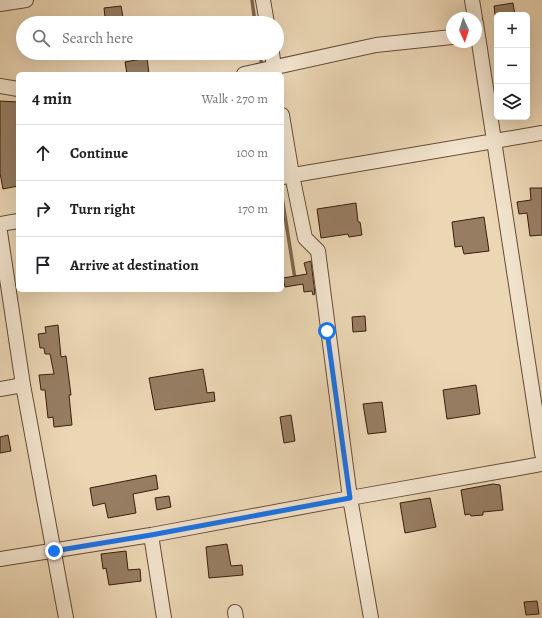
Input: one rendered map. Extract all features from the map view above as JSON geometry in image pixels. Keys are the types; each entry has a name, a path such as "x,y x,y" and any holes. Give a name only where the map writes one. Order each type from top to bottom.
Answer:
{"street":[{"path":"0,4 26,0"},
{"path":"263,0 266,16"},
{"path":"472,0 474,12"},
{"path":"265,72 275,71 376,45 446,37"},
{"path":"480,48 542,454"},
{"path":"273,60 275,71"},
{"path":"0,86 16,89"},
{"path":"287,176 542,133"},
{"path":"284,139 287,176 305,238 318,252 350,498 371,618"},
{"path":"0,224 16,221"},
{"path":"0,232 23,385 66,618"},
{"path":"0,389 23,385"},
{"path":"0,559 151,535 542,464"},
{"path":"151,535 164,618"}],"building":[{"path":"513,3 514,12 495,12 494,6"},
{"path":"121,6 123,16 105,16 104,8"},
{"path":"147,60 149,72 127,72 125,62"},
{"path":"0,101 16,102 16,186 3,189 0,173"},
{"path":"530,188 542,188 542,235 530,236 527,213 519,214 517,202 531,200"},
{"path":"356,203 358,222 360,222 362,235 349,237 348,234 321,238 317,209"},
{"path":"484,217 489,251 464,254 462,246 455,247 452,222"},
{"path":"311,261 315,294 313,295 312,291 304,292 303,284 285,287 284,278 307,274 304,263"},
{"path":"365,316 366,331 353,332 352,317"},
{"path":"58,325 61,357 66,356 71,395 69,395 72,425 54,427 53,417 48,418 45,390 41,390 39,375 54,374 50,354 45,354 44,348 40,348 38,334 46,333 45,327"},
{"path":"203,369 207,393 214,392 215,401 155,410 149,378"},
{"path":"476,385 480,414 447,419 443,390"},
{"path":"382,402 386,432 368,434 363,404"},
{"path":"291,415 295,441 284,443 280,417"},
{"path":"8,435 11,451 0,453 0,437"},
{"path":"156,475 158,489 133,494 136,513 108,518 105,503 93,506 90,488"},
{"path":"493,484 500,485 503,510 483,512 483,515 465,515 461,490"},
{"path":"169,496 171,507 157,510 155,498"},
{"path":"430,498 436,527 405,533 400,503"},
{"path":"227,544 231,566 242,565 243,575 209,578 206,547"},
{"path":"126,551 128,570 140,569 141,581 109,585 106,568 103,569 101,554"},
{"path":"537,601 539,614 526,615 524,602"}],"waterway":[{"path":"252,0 254,16"},
{"path":"284,210 295,279"}],"route":[{"path":"54,551 151,535 350,498 327,331"}]}
